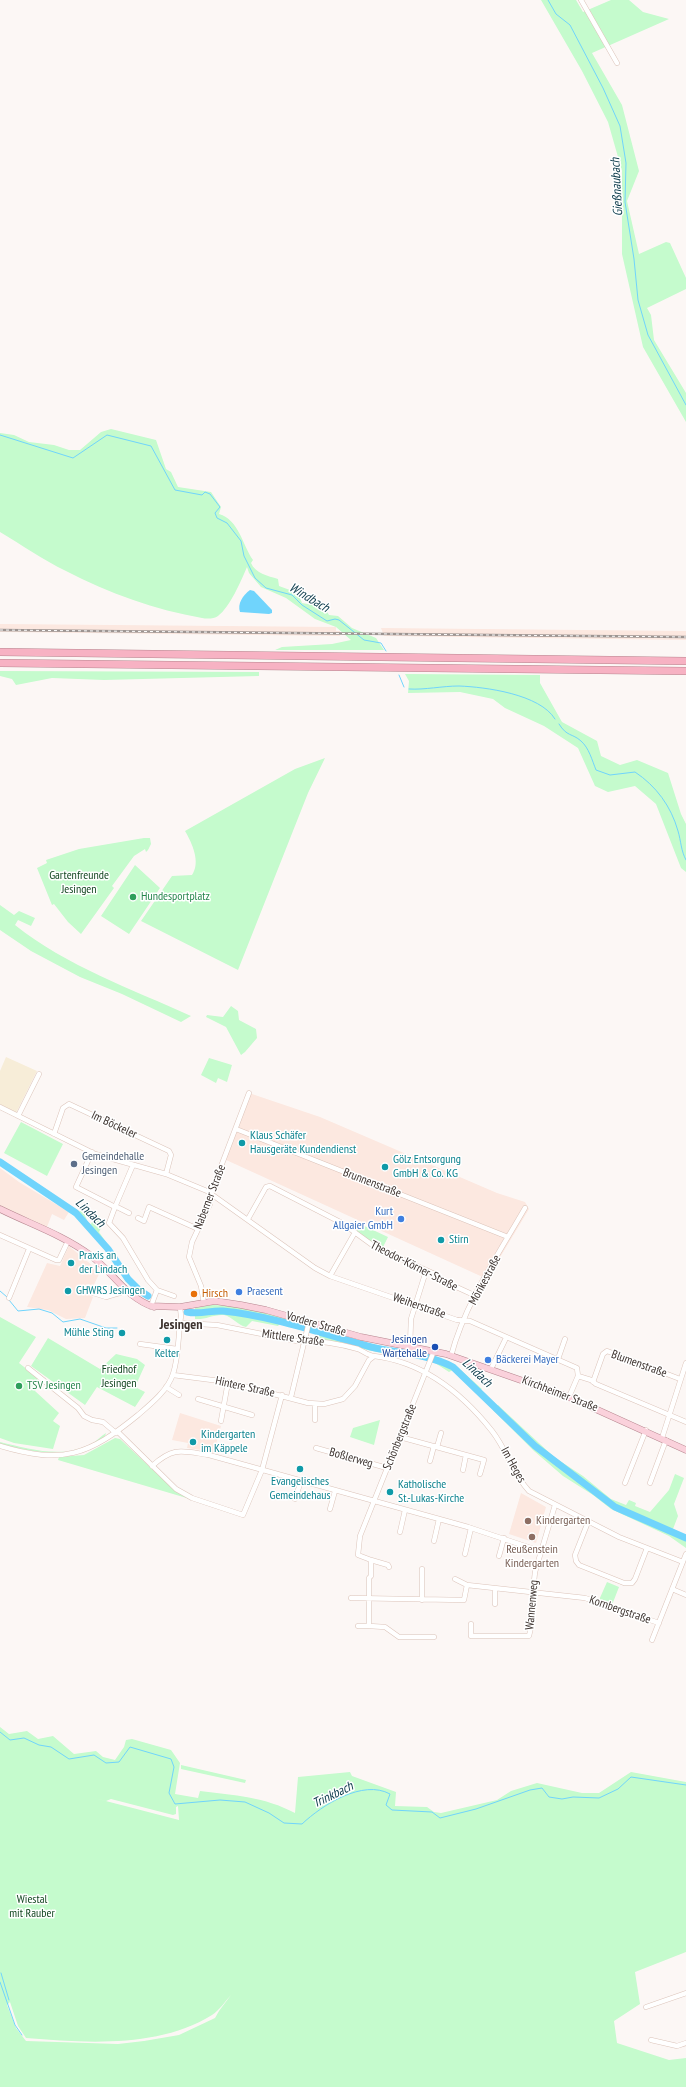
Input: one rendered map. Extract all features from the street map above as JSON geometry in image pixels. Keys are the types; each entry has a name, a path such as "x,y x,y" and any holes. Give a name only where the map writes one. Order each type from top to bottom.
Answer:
{"highway":[{"path":"0,652 686,661"},
{"path":"0,663 686,671"}],"main road":[{"name":"Vordere Straße","path":"0,1210 68,1241 91,1256 126,1291 140,1302 151,1306 170,1310 180,1307 215,1302 241,1305 361,1337 410,1346 433,1354 451,1356"},
{"name":"Kirchheimer Straße","path":"451,1356 569,1397 646,1430 686,1450"}],"street":[{"path":"581,0 618,63"},
{"path":"18,1116 39,1074"},
{"name":"Naberner Straße","path":"204,1303 201,1286 189,1258 198,1229 210,1204 212,1194 249,1093"},
{"name":"Im Böckeler","path":"54,1134 63,1108 69,1104 169,1151 171,1155 166,1174"},
{"name":"Weiherstraße","path":"0,1107 92,1152 192,1183 212,1194 315,1268 330,1276 470,1321 577,1368 578,1376 686,1422"},
{"name":"Brunnenstraße","path":"236,1129 508,1237"},
{"path":"92,1152 76,1187 129,1213"},
{"path":"133,1165 108,1223 123,1238 140,1268 157,1290 174,1296"},
{"name":"Theodor-Körner-Straße","path":"248,1219 266,1187 270,1186 342,1223 354,1234 375,1247 476,1296"},
{"path":"138,1218 144,1221 149,1206 198,1229"},
{"name":"Mörikestraße","path":"451,1356 456,1339 476,1296 525,1208"},
{"path":"330,1276 337,1261 354,1234"},
{"path":"0,1235 29,1249 59,1260 68,1241"},
{"path":"9,1298 29,1249"},
{"path":"410,1346 411,1319 414,1304 426,1271"},
{"path":"151,1306 157,1290"},
{"path":"90,1292 106,1297 121,1294 126,1291"},
{"path":"0,1446 36,1453 69,1454 88,1449 117,1432 145,1409 166,1387 173,1375 180,1323 180,1307"},
{"name":"Mittlere Straße","path":"180,1323 217,1325 357,1349 373,1356 387,1357 427,1370"},
{"path":"291,1397 308,1324"},
{"path":"490,1369 506,1338"},
{"path":"558,1359 565,1339"},
{"path":"140,1344 176,1349"},
{"name":"Blumenstraße","path":"593,1382 603,1354 607,1351 680,1379"},
{"name":"Schönbergstraße","path":"389,1567 388,1565 358,1554 360,1536 433,1354"},
{"name":"Hintere Straße","path":"173,1375 228,1382 315,1404 331,1403 343,1399 355,1386 369,1360 373,1356"},
{"path":"650,1483 686,1363"},
{"path":"28,1368 78,1408 84,1416 92,1420 103,1422 117,1432 176,1489 192,1498 243,1515 262,1470 282,1395"},
{"name":"Im Heges","path":"427,1370 456,1392 475,1411 500,1441 524,1486 529,1491 588,1522 683,1562"},
{"path":"569,1397 578,1376"},
{"path":"221,1421 228,1382"},
{"path":"166,1387 179,1395"},
{"path":"198,1399 252,1415"},
{"path":"315,1404 315,1420"},
{"path":"625,1483 646,1430"},
{"path":"430,1461 441,1433"},
{"path":"400,1437 484,1460 480,1474"},
{"name":"Boßlerweg","path":"316,1448 387,1468"},
{"path":"152,1466 170,1452 180,1451 209,1455 471,1528 540,1551"},
{"path":"463,1470 466,1455"},
{"path":"295,1499 301,1481"},
{"path":"330,1509 335,1491"},
{"name":"Wannenweg","path":"471,1624 471,1636 529,1636 532,1623 530,1618 535,1572 540,1551 555,1505"},
{"path":"400,1532 406,1510"},
{"path":"434,1541 439,1519"},
{"path":"588,1522 576,1555 576,1561 579,1565 624,1583 632,1583 647,1548"},
{"path":"465,1554 471,1528"},
{"path":"498,1556 504,1538"},
{"path":"652,1640 686,1554"},
{"path":"369,1626 369,1578 371,1576 371,1560"},
{"path":"422,1569 422,1600"},
{"name":"Kornbergstraße","path":"455,1579 467,1585 585,1598 659,1623"},
{"path":"351,1598 464,1600 467,1585"},
{"path":"495,1589 495,1604"},
{"path":"672,1589 686,1595"},
{"path":"358,1626 385,1627 399,1637 434,1636"},
{"path":"646,2006 686,1993"},
{"path":"651,2040 677,2046 686,2043"}],"shaded area":[{"path":"0,624 336,627 336,631 340,631 340,636 0,632"},
{"path":"381,628 686,631 686,640 384,636"},
{"path":"6,1057 37,1071 16,1113 0,1105 0,1071"},
{"path":"249,1093 320,1117 497,1193 525,1202 529,1209 487,1279 224,1159"},
{"path":"0,1168 19,1182 69,1212 64,1220 52,1214 47,1227 0,1206"},
{"path":"69,1246 100,1272 89,1295 93,1297 85,1318 66,1319 48,1310 27,1307 47,1263 60,1266"},
{"path":"180,1413 221,1426 213,1455 209,1454 209,1451 187,1448 188,1443 172,1440"},
{"name":"Kindergarten","path":"521,1493 546,1507 536,1543 509,1534"}],"green space":[{"path":"541,0 576,0 583,12 611,0 629,0 643,12 669,19 592,53 622,105 639,171 627,201 639,254 666,242 670,243 686,278 686,289 647,308 651,315 654,340 686,393 686,422 643,347 622,254 622,171 608,122 582,71"},
{"path":"111,429 156,440 166,469 171,472 178,487 211,492 221,507 219,514 226,517 236,527 253,560 251,563 256,569 262,574 278,579 279,586 298,593 302,603 324,607 329,615 338,616 352,628 376,638 384,650 275,650 282,647 332,644 351,640 336,627 315,619 286,598 261,587 249,573 247,567 227,607 215,618 204,618 185,615 132,600 98,586 49,562 0,532 0,433 14,435 29,442 54,445 69,450 80,450 101,432"},
{"path":"0,671 259,672 259,676 104,680 52,678 16,685 12,679 0,676"},
{"path":"405,674 540,675 540,683 562,722 597,741 601,756 620,765 637,760 668,773 681,814 686,824 686,872 681,868 656,804 635,786 608,792 595,786 578,748 544,726 505,708 493,699 460,692 408,693 409,681"},
{"path":"325,758 308,793 238,970 141,921 172,876 192,875 195,870 196,859 185,831 295,769"},
{"name":"Gartenfreunde Jesingen","path":"150,838 151,844 148,850 146,852 145,849 134,856 112,886 114,888 81,934 68,922 54,904 52,905 37,868 47,863 46,860 79,849"},
{"name":"Hundesportplatz","path":"135,865 160,888 129,934 101,916"},
{"path":"0,905 14,915 19,911 35,918 31,926 18,920 15,925 56,953 100,976 191,1016 181,1022 122,994 80,977 31,951 0,930"},
{"path":"231,1006 238,1011 239,1020 256,1029 257,1038 241,1055 226,1027 206,1017 207,1015 223,1017"},
{"path":"209,1058 232,1065 227,1082 218,1078 216,1083 201,1075"},
{"path":"21,1122 63,1144 47,1176 4,1153"},
{"path":"83,1210 88,1223 91,1224 96,1214 100,1217 99,1222 103,1224 99,1232 130,1277 142,1288 141,1290 129,1278 109,1249 77,1212"},
{"path":"360,1224 388,1237 382,1249 355,1233"},
{"path":"212,1305 224,1305 258,1311 302,1323 303,1327 282,1321 278,1326 252,1321 246,1327 224,1315 195,1319 195,1308"},
{"name":"TSV Jesingen","path":"0,1317 36,1337 19,1363 42,1381 35,1391 59,1413 53,1421 60,1426 53,1449 14,1443 0,1438"},
{"path":"319,1334 378,1350 379,1346 425,1355 428,1359 377,1352 318,1339"},
{"name":"Friedhof Jesingen","path":"48,1338 100,1369 116,1354 137,1359 145,1365 135,1387 145,1392 135,1407 97,1387 85,1405 31,1366"},
{"path":"439,1359 454,1364 482,1389 477,1393 453,1370 449,1372 435,1363"},
{"path":"498,1405 554,1457 583,1476 611,1499 626,1505 629,1500 636,1503 635,1506 650,1512 669,1490 675,1474 684,1478 674,1504 678,1516 673,1529 686,1536 686,1548 669,1536 611,1509 593,1495 563,1476 534,1451 493,1410"},
{"path":"380,1420 374,1445 350,1437 353,1428"},
{"path":"106,1433 102,1439 93,1443"},
{"path":"115,1438 120,1439 167,1483 190,1499 58,1460 59,1457 84,1455"},
{"path":"0,1442 23,1447 34,1450 58,1452 36,1451 24,1449 0,1444"},
{"path":"607,1582 619,1587 612,1605 599,1600"},
{"name":"Wiestal mit Rauber","path":"0,1727 9,1734 27,1731 38,1739 53,1736 74,1754 96,1751 103,1757 115,1760 124,1747 126,1740 132,1739 171,1750 180,1763 175,1794 198,1798 200,1791 237,1796 272,1803 295,1813 298,1777 350,1772 352,1776 396,1792 395,1806 427,1807 434,1812 441,1813 497,1800 511,1791 537,1783 582,1793 599,1793 631,1772 686,1782 686,1952 635,1972 640,2004 614,2021 617,2043 669,2060 686,2058 686,2087 0,2087","holes":["75,1793 106,1801 111,1799 173,1815 176,1814 176,1807 178,1806 179,1820","231,1995 215,2018 179,2035 118,2044 26,2041 16,2028 7,2005 10,2002 18,2026 26,2038 98,2042 146,2038 191,2026 215,2013"]},
{"path":"181,1765 246,1780 245,1783 181,1769"}],"water":[{"path":"250,590 254,591 272,610 272,613 240,612 239,606 241,600"}],"waterway":[{"name":"Gießnaubach","path":"548,0 556,14 570,25 603,88 620,126 626,163 625,202 634,259 638,300 648,335 686,405"},
{"name":"Windbach","path":"0,435 73,458 107,435 151,446 175,490 202,495 205,492 210,494 220,507 215,513 217,518 227,523 241,541 244,556 255,578 266,588 292,595 302,605 327,621 335,619 339,620 364,640 381,643 386,651"},
{"name":"Windbach","path":"399,675 404,687"},
{"name":"Windbach","path":"409,689 459,686 497,690 537,703 548,710 555,719"},
{"name":"Windbach","path":"559,724 567,733 584,744 590,754 596,770 610,775 635,772 656,790 667,805 675,822 686,860"},
{"name":"Lindach","path":"0,1162 76,1213 108,1249 128,1279 139,1290 148,1296"},
{"path":"0,1291 7,1297"},
{"path":"9,1300 18,1311 39,1309 52,1313 63,1322 80,1319 106,1328 117,1328"},
{"name":"Lindach","path":"187,1312 196,1313 223,1311 242,1313 298,1326 371,1347 423,1356 443,1362 453,1367 535,1446 615,1507 686,1538"},
{"name":"Trinkbach","path":"0,1732 10,1740 24,1738 39,1745 51,1747 69,1759 94,1755 106,1763 119,1762 130,1747 171,1759 174,1767 169,1793 175,1804 220,1800 245,1802 269,1813 284,1823 302,1824 320,1809 343,1796 368,1790 379,1790 390,1794 386,1805 392,1810 432,1812 440,1818 476,1809 530,1790 542,1788 549,1797 562,1799 573,1797 599,1798 618,1789 631,1777 686,1785"},
{"path":"1,1973 9,2000"},
{"path":"0,1982 15,2025 22,2035"}],"railway":[{"path":"0,630 686,637"}],"place":[{"name":"Hundesportplatz","path":"133,897"},
{"name":"Klaus Schäfer Hausgeräte Kundendienst","path":"242,1143"},
{"name":"Gemeindehalle Jesingen","path":"74,1164"},
{"name":"Gölz Entsorgung GmbH & Co. KG","path":"385,1167"},
{"name":"Kurt Allgaier GmbH","path":"401,1219"},
{"name":"Stirn","path":"441,1240"},
{"name":"Praxis an der Lindach","path":"71,1263"},
{"name":"GHWRS Jesingen","path":"68,1291"},
{"name":"Praesent","path":"239,1292"},
{"name":"Hirsch","path":"194,1294"},
{"name":"Mühle Sting","path":"122,1333"},
{"name":"Kelter","path":"167,1340"},
{"name":"Jesingen Wartehalle","path":"435,1347"},
{"name":"Bäckerei Mayer","path":"488,1360"},
{"name":"TSV Jesingen","path":"19,1386"},
{"name":"Kindergarten im Käppele","path":"193,1442"},
{"name":"Evangelisches Gemeindehaus","path":"300,1469"},
{"name":"Katholische St.-Lukas-Kirche","path":"390,1492"},
{"name":"Kindergarten","path":"528,1521"},
{"name":"Reußenstein Kindergarten","path":"532,1537"}],"district":[{"name":"Jesingen","path":"181,1325"}]}
